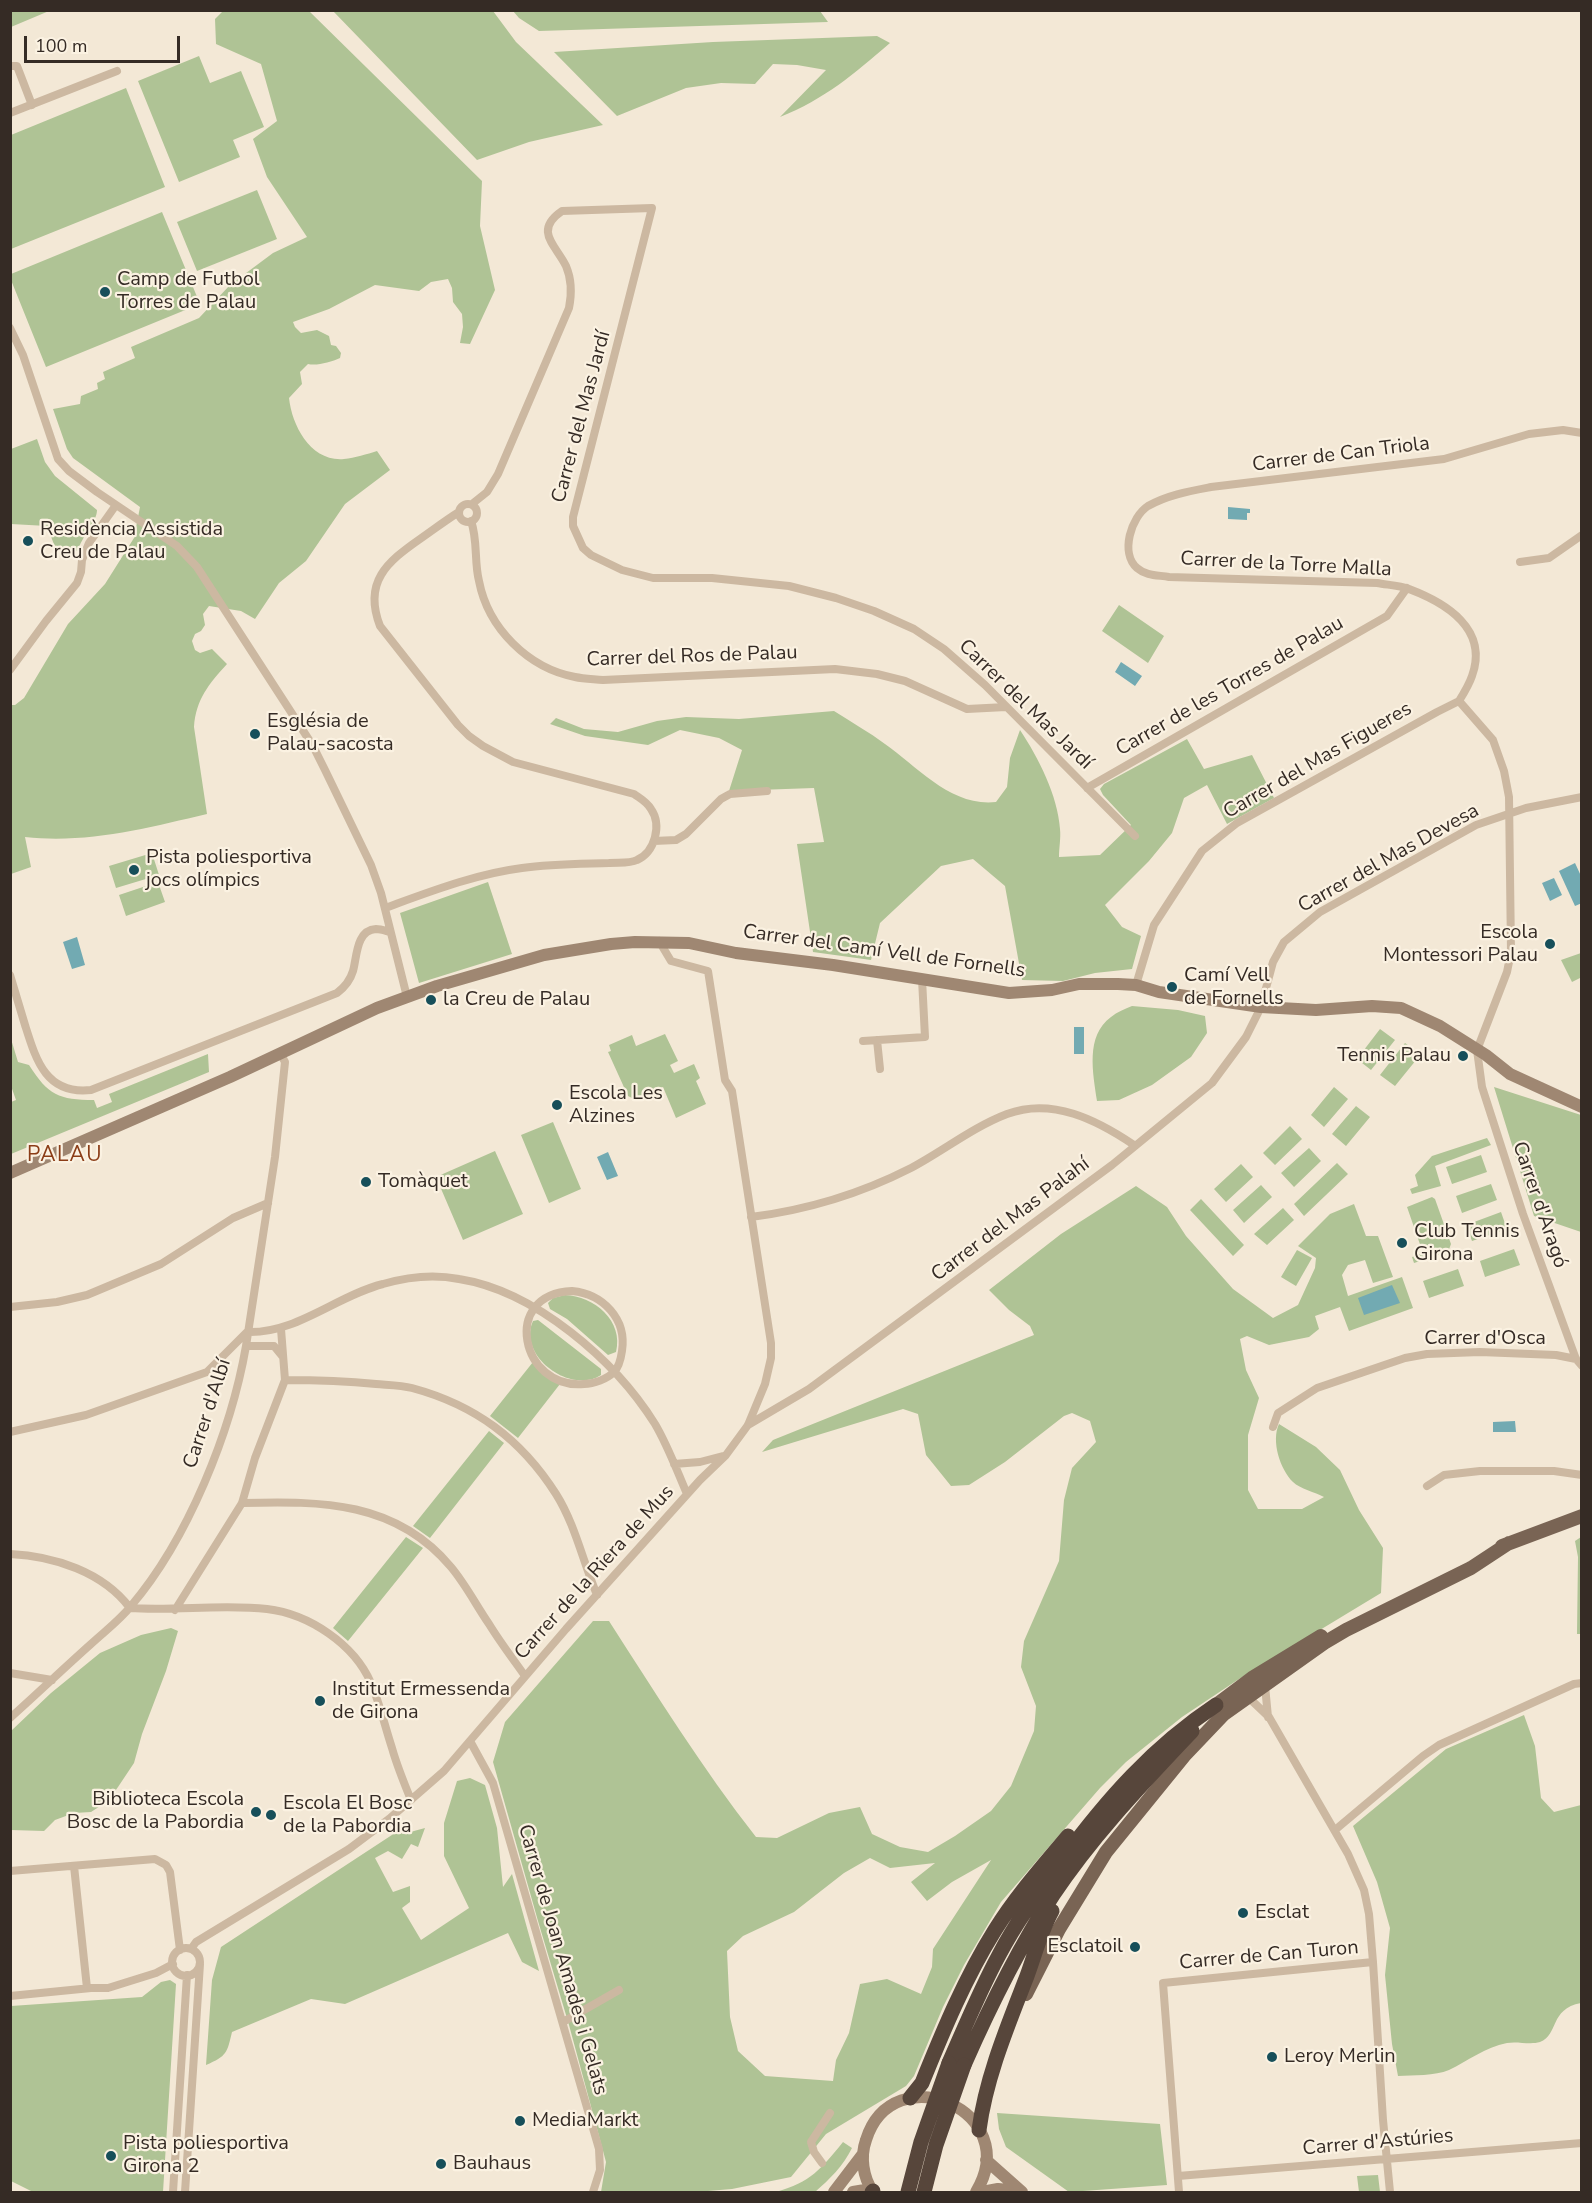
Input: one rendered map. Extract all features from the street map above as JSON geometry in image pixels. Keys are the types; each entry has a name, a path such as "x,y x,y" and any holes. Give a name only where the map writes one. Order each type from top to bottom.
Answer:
{"highway":[{"path":"910,2098 922,2083 969,1976 1018,1895 1105,1794 1136,1770 1185,1725 1216,1705"},
{"path":"924,2193 957,2064 1013,1960 1054,1894 1111,1821 1216,1705"},
{"path":"908,2193 921,2142 957,2064 999,1953 1042,1886 1092,1820 1136,1770"},
{"path":"979,2130 982,2106 1048,1918 1069,1881 1111,1821"}],"main road":[{"path":"1216,1705 1252,1678 1334,1628 1443,1572 1509,1543 1581,1516"},
{"path":"1013,2013 1028,1992 1073,1904 1106,1852 1190,1749 1224,1714 1324,1643 1472,1568 1509,1543"}],"street":[{"path":"10,66 17,66 32,105"},
{"path":"10,113 117,70"},
{"name":"Carrer del Mas Jardí","path":"472,504 487,492 498,474 569,308 572,286 565,265 550,244 547,231 550,222 562,211 652,208 573,517 573,526 583,548 591,555 622,570 653,578 712,578 789,586 874,611 914,629 944,649 1087,788"},
{"path":"10,328 23,355 58,459 69,471 177,546 197,567 313,746 371,865 385,908 407,997"},
{"name":"Carrer de Can Triola","path":"1129,544 1133,524 1139,514 1149,506 1175,495 1211,487 1444,459 1529,434 1563,430 1581,433"},
{"path":"385,908 480,877 512,870 629,862 643,856 654,841 656,820 652,810 646,802 634,794 513,762 468,736 380,626 376,615 374,592 378,579 387,565 459,512 462,506 472,504 477,513 471,521 465,521 459,512"},
{"path":"10,670 77,583 88,543 116,505"},
{"name":"Carrer del Ros de Palau","path":"471,521 479,584 495,622 523,652 554,671 574,677 603,680 835,669 905,681 967,709 1006,707"},
{"path":"1520,562 1550,558 1580,536"},
{"name":"Carrer de la Torre Malla","path":"1129,544 1130,558 1136,568 1146,574 1169,577 1377,583 1407,588 1452,612 1461,619 1471,633 1475,644 1473,676 1459,701"},
{"name":"Carrer de les Torres de Palau","path":"1087,788 1387,616 1407,588"},
{"path":"1459,701 1493,740 1504,771 1509,797 1511,952 1507,972 1477,1050"},
{"name":"Carrer del Mas Figueres","path":"1136,985 1154,925 1202,851 1237,823 1459,701"},
{"path":"1087,788 1135,836"},
{"path":"654,841 676,840 686,834 730,794 767,791"},
{"name":"Carrer del Mas Devesa","path":"1261,1007 1273,962 1284,942 1320,912 1476,825 1526,808 1581,797"},
{"path":"10,975 34,1054 42,1070 64,1087 91,1090 337,993 346,986 353,971 359,941 365,934 375,929 390,932"},
{"name":"Carrer del Camí Vell de Fornells","path":"10,1173 230,1077 376,1008 544,955 611,944 659,941 689,943 736,953 833,965 1009,993 1052,990 1079,984 1136,985 1159,992 1261,1007 1316,1010 1372,1006 1401,1008 1440,1026 1510,1074 1581,1107"},
{"name":"Carrer de la Riera de Mus","path":"191,1949 196,1942 349,1849 411,1800 444,1770 687,1494 726,1455 748,1425 765,1384 771,1358 771,1343 768,1308 750,1216 732,1091 724,1080 708,971 671,961 659,941"},
{"path":"863,1041 925,1037 922,979"},
{"name":"Carrer del Mas Palahí","path":"748,1425 809,1389 1059,1205 1212,1083 1246,1037 1261,1007"},
{"path":"878,1040 880,1070"},
{"name":"Carrer d'Aragó","path":"1477,1050 1482,1087 1523,1214 1579,1363"},
{"name":"Carrer d'Albí","path":"10,1718 130,1608 164,1561 187,1521 217,1448 240,1377 246,1346 268,1203 285,1062 280,1053"},
{"path":"750,1216 818,1205 870,1186 912,1167 1006,1114 1023,1110 1043,1108 1085,1117 1110,1129 1134,1146"},
{"path":"10,1307 57,1302 87,1295 161,1264 233,1218 268,1203"},
{"path":"10,1432 86,1415 207,1372 247,1332 261,1333 281,1329 380,1284 420,1277 459,1279 498,1290 534,1308 569,1331 615,1371 655,1425 687,1494"},
{"path":"563,1291 581,1292 602,1301 614,1314 621,1331 622,1349 615,1371 600,1380 582,1385 564,1382 546,1373 533,1357 527,1340 527,1322 534,1308 549,1296 563,1291"},
{"path":"175,1610 243,1503 255,1458 285,1380 281,1329"},
{"path":"246,1346 274,1346 283,1357"},
{"name":"Carrer d'Osca","path":"1273,1427 1278,1413 1317,1388 1405,1358 1427,1354 1480,1352 1556,1355 1579,1363"},
{"path":"285,1380 354,1382 410,1388 438,1397 489,1422 506,1434 523,1451 556,1495 570,1523 597,1595"},
{"path":"674,1464 700,1462 726,1455"},
{"path":"1427,1486 1444,1476 1480,1471 1554,1471 1581,1475"},
{"path":"243,1503 303,1502 342,1505 367,1511 407,1528 452,1567 525,1676"},
{"path":"10,1554 54,1560 86,1573 119,1594 130,1608 268,1609 304,1620 336,1640 353,1654 371,1682 411,1800"},
{"path":"10,1673 52,1680"},
{"path":"1335,1830 1439,1745 1574,1684 1581,1683"},
{"path":"1265,1686 1269,1717"},
{"path":"1248,1697 1269,1717 1353,1862 1364,1890 1369,1914 1390,2193"},
{"name":"Carrer de Joan Amades i Gelats","path":"470,1741 493,1783 599,2149 600,2170 593,2193"},
{"path":"10,1871 155,1859 161,1861 170,1872 180,1950"},
{"path":"74,1866 87,1988"},
{"path":"185,2193 200,1964 197,1953 191,1949 180,1950 174,1956 173,1964 179,1973 187,1975 195,1972 200,1964"},
{"name":"Carrer de Can Turon","path":"1179,2193 1163,1983 1373,1962"},
{"path":"10,1996 108,1988 156,1973 173,1964"},
{"path":"173,2193 187,1975"},
{"path":"562,2022 620,1990"},
{"path":"853,2193 872,2191 864,2170 863,2154 868,2134 878,2118 892,2106 910,2098 930,2097 950,2102 968,2115 979,2130 984,2142 986,2160 983,2177 976,2193"},
{"path":"822,2163 813,2152 811,2142 830,2113"},
{"name":"Carrer d'Astúries","path":"1178,2176 1581,2143"},
{"path":"834,2193 863,2154"},
{"path":"986,2160 1020,2192"},
{"path":"982,2193 998,2189 1020,2192"}],"green space":[{"path":"11,10 49,10 49,11 11,27"},
{"path":"223,11 309,11 482,181 480,226 495,290 470,344 460,343 463,327 462,314 453,302 452,288 448,279 431,282 419,291 375,285 329,309 293,322 301,333 317,330 329,336 331,345 336,346 341,353 340,358 332,361 308,364 300,372 302,384 289,398 294,420 305,440 322,455 332,458 344,459 377,451 390,470 345,504 306,561 279,583 255,619 241,611 209,606 203,614 205,625 195,634 192,641 195,650 200,653 212,649 227,664 204,692 195,717 194,727 207,814 94,836 48,839 25,837 31,867 11,874 11,705 15,705 24,698 68,624 105,584 134,538 140,507 73,458 67,449 53,409 80,404 81,396 98,389 97,383 105,379 103,372 135,358 131,347 199,318 230,285 273,253 307,237 267,177 253,139 277,121 261,64 216,44 215,19"},
{"path":"333,11 493,11 516,42 603,125 529,142 477,160"},
{"path":"513,11 820,11 828,22 539,31 519,18"},
{"path":"877,36 890,43 825,94 780,117 826,70 773,64 755,84 721,83 686,88 617,116 554,52 713,42"},
{"path":"199,56 210,83 241,71 264,127 233,140 240,157 179,182 138,81"},
{"path":"126,88 165,187 11,249 11,135"},
{"path":"257,190 277,239 197,271 177,222"},
{"name":"Camp de Futbol Torres de Palau","path":"162,212 200,304 46,367 11,280 11,274"},
{"path":"37,439 45,462 55,476 97,510 78,551 55,547 47,526 11,524 11,449"},
{"path":"1119,605 1164,636 1148,663 1102,631"},
{"path":"834,711 879,740 936,784 964,798 980,802 996,802 1007,787 1010,758 1020,730 1040,764 1055,803 1060,832 1059,857 1100,855 1131,825 1100,789 1104,784 1187,739 1204,769 1252,755 1274,798 1227,824 1207,785 1184,798 1172,833 1149,861 1105,905 1122,927 1141,936 1132,969 1095,973 1063,981 1022,980 1005,886 973,859 941,866 880,923 871,960 813,952 797,844 824,842 814,788 729,791 742,750 719,738 680,730 648,745 585,736 550,724 556,718 584,729 618,732 657,721 686,717 739,719"},
{"name":"Pista poliesportiva jocs olímpics","path":"152,853 159,875 116,888 109,866"},
{"path":"158,882 165,902 126,916 119,895"},
{"path":"488,882 512,954 419,983 400,913"},
{"path":"1581,953 1581,979 1572,982 1561,960"},
{"path":"1132,1006 1178,1010 1205,1016 1207,1033 1191,1057 1152,1085 1119,1100 1097,1101 1093,1056 1097,1034 1111,1017"},
{"path":"1380,1029 1395,1040 1371,1070 1357,1059"},
{"path":"665,1034 678,1061 670,1065 674,1073 694,1064 700,1078 696,1081 706,1104 676,1118 663,1087 634,1099 628,1096 608,1052 611,1051 609,1045 632,1035 636,1046"},
{"path":"11,1039 18,1062 29,1065 49,1089 63,1097 94,1100 97,1108 112,1102 109,1094 208,1054 209,1072 11,1154 11,1102 16,1100 11,1086"},
{"path":"1405,1043 1421,1054 1395,1086 1380,1075"},
{"path":"1334,1087 1348,1099 1324,1127 1311,1115"},
{"path":"1494,1087 1581,1115 1581,1232 1534,1216"},
{"path":"1356,1106 1370,1117 1346,1146 1332,1134"},
{"path":"553,1122 581,1189 549,1203 521,1135"},
{"path":"1290,1126 1302,1139 1275,1165 1263,1153"},
{"path":"1487,1138 1491,1145 1435,1166 1441,1186 1412,1194 1410,1189 1418,1186 1415,1175 1432,1156"},
{"path":"1309,1148 1321,1161 1294,1187 1281,1173"},
{"path":"495,1151 523,1214 463,1240 436,1177"},
{"path":"1481,1155 1487,1172 1452,1184 1446,1167"},
{"path":"1337,1163 1348,1174 1304,1216 1294,1204"},
{"path":"1241,1164 1253,1177 1226,1202 1214,1189"},
{"path":"1491,1184 1497,1200 1462,1213 1456,1196"},
{"path":"1261,1185 1272,1197 1244,1223 1233,1210"},
{"path":"1136,1186 1167,1207 1186,1236 1233,1289 1273,1318 1298,1305 1315,1268 1316,1258 1298,1246 1330,1214 1354,1204 1366,1236 1378,1236 1393,1277 1373,1283 1365,1260 1348,1265 1342,1275 1348,1296 1402,1277 1413,1308 1349,1331 1340,1307 1315,1316 1319,1329 1309,1337 1269,1345 1247,1336 1240,1339 1246,1370 1259,1398 1248,1435 1248,1490 1258,1509 1302,1509 1324,1497 1293,1482 1284,1470 1276,1446 1279,1424 1316,1447 1340,1470 1359,1510 1383,1548 1381,1593 1239,1679 1182,1717 1126,1762 1100,1788 1001,1902 964,1965 943,2007 914,2076 906,2086 826,2134 791,2177 732,2189 696,2192 601,2192 606,2162 493,1762 505,1722 593,1621 609,1621 698,1758 756,1837 777,1838 829,1813 860,1807 872,1834 900,1847 928,1852 991,1811 1011,1786 1034,1731 1036,1706 1021,1667 1024,1641 1059,1561 1064,1500 1072,1468 1096,1442 1090,1421 1072,1413 1064,1416 1005,1462 969,1485 951,1486 926,1455 918,1414 903,1409 762,1452 773,1440 1034,1335 1030,1326 1009,1310 989,1290 1061,1234","holes":["870,1858 890,1868 935,1863 911,1882 927,1901 952,1882 991,1860 933,1949 932,1967 921,1994 887,1979 860,1984 849,2033 836,2060 833,2081 765,2076 738,2051 730,2017 727,1951 743,1936 794,1912 844,1873"]},
{"path":"1432,1197 1435,1199 1451,1244 1448,1252 1414,1263 1412,1257 1423,1253 1407,1207"},
{"path":"1201,1199 1244,1245 1233,1256 1190,1210"},
{"path":"1283,1208 1294,1220 1267,1245 1254,1234"},
{"path":"1501,1212 1507,1229 1472,1241 1466,1225"},
{"path":"1514,1249 1520,1265 1485,1277 1480,1261"},
{"path":"1297,1250 1312,1258 1296,1286 1281,1277"},
{"path":"1458,1269 1464,1286 1429,1298 1423,1281"},
{"path":"565,1295 586,1300 604,1312 615,1330 616,1352 608,1355 567,1319 550,1309 548,1303 553,1298"},
{"path":"538,1320 601,1369 601,1375 589,1380 575,1380 550,1369 533,1347 530,1334 533,1321"},
{"path":"533,1362 560,1384 518,1438 490,1416"},
{"path":"489,1431 504,1443 430,1538 413,1526"},
{"path":"406,1537 423,1548 348,1641 333,1628"},
{"path":"1581,1537 1581,1634 1577,1634 1578,1557 1575,1541"},
{"path":"171,1628 178,1631 134,1763 108,1801 91,1812 74,1813 55,1820 44,1831 11,1830 11,1731 51,1693 100,1653 141,1635"},
{"path":"1524,1715 1535,1746 1541,1798 1554,1812 1581,1805 1581,2003 1564,2011 1550,2034 1540,2042 1507,2043 1484,2051 1443,2072 1398,2076 1392,2044 1385,1975 1390,1928 1377,1882 1353,1826 1446,1749"},
{"path":"470,1778 485,1785 497,1828 503,1887 512,1874 539,1971 522,1962 508,1933 345,2004 311,1999 232,2032 225,2053 206,2065 212,1980 221,1947 398,1831 403,1834 425,1828 418,1847 411,1844 402,1859 388,1851 375,1858 393,1892 410,1886 410,1902 402,1908 421,1940 469,1908 444,1856 444,1823 457,1781"},
{"path":"170,1980 176,1984 163,2192 33,2192 11,2181 11,2006 142,1997 161,1982"},
{"path":"997,2113 1160,2124 1167,2185 1069,2192 1006,2147 999,2129"},
{"path":"843,2142 852,2148 845,2161 815,2192 776,2192 807,2179 828,2160"},
{"path":"1378,2175 1380,2192 1359,2192 1357,2176"}],"water":[{"path":"1228,507 1250,509 1250,513 1247,513 1247,520 1228,519"},
{"path":"1121,662 1142,676 1135,686 1115,672"},
{"path":"1575,863 1581,876 1582,903 1575,906 1559,871"},
{"path":"1554,878 1562,895 1550,901 1542,883"},
{"path":"77,937 85,965 72,969 63,942"},
{"path":"1074,1027 1084,1027 1084,1054 1074,1054"},
{"path":"608,1152 618,1176 607,1180 597,1157"},
{"path":"1392,1285 1400,1303 1364,1315 1358,1298"},
{"path":"1515,1421 1516,1432 1493,1432 1493,1422"}],"place":[{"name":"Camp de Futbol Torres de Palau","path":"105,292"},
{"name":"Residència Assistida Creu de Palau","path":"28,541"},
{"name":"Església de Palau-sacosta","path":"255,734"},
{"name":"Pista poliesportiva jocs olímpics","path":"134,870"},
{"name":"Escola Montessori Palau","path":"1550,944"},
{"name":"Camí Vell de Fornells","path":"1172,987"},
{"name":"la Creu de Palau","path":"431,1000"},
{"name":"Tennis Palau","path":"1463,1056"},
{"name":"Escola Les Alzines","path":"557,1105"},
{"name":"Tomàquet","path":"366,1182"},
{"name":"Club Tennis Girona","path":"1402,1243"},
{"name":"Institut Ermessenda de Girona","path":"320,1701"},
{"name":"Biblioteca Escola Bosc de la Pabordia","path":"256,1812"},
{"name":"Escola El Bosc de la Pabordia","path":"271,1815"},
{"name":"Esclat","path":"1243,1913"},
{"name":"Esclatoil","path":"1135,1947"},
{"name":"Leroy Merlin","path":"1272,2057"},
{"name":"MediaMarkt","path":"520,2121"},
{"name":"Pista poliesportiva Girona 2","path":"111,2156"},
{"name":"Bauhaus","path":"441,2164"}],"district":[{"name":"PALAU","path":"65,1156"}]}
